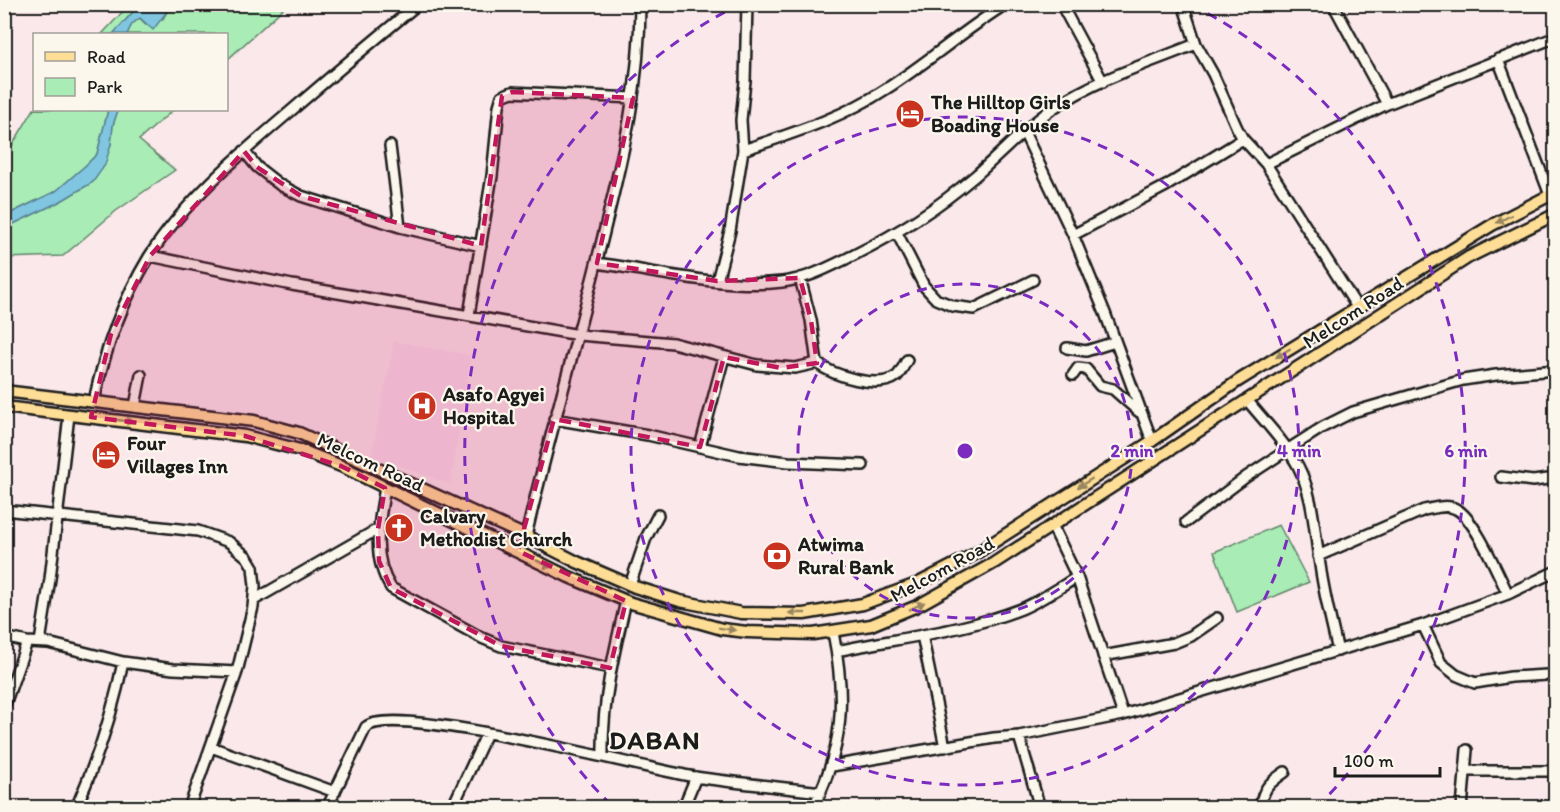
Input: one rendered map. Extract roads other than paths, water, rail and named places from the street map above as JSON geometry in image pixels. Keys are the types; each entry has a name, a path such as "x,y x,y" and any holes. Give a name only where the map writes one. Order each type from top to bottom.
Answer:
{"main road":[{"path":"4,391 254,421 299,433 630,585 680,601 741,613 804,614 829,611 863,604 919,583 966,559 1152,441 1238,381 1492,225 1553,193"},
{"name":"Melcom Road","path":"4,407 245,436 300,450 341,466 569,577 626,601 722,629 797,634 833,632 871,626 917,606 994,563 1469,258 1556,214"},
{"path":"1357,307 1368,324"},
{"path":"91,417 94,401"},
{"path":"518,551 526,536"},
{"path":"829,611 833,632"}],"street":[{"path":"94,401 111,334 129,294 150,256 184,214 244,151 418,4"},
{"path":"526,536 554,419 597,263 627,137 640,45 640,4"},
{"path":"717,281 730,231 743,150 741,120 747,4"},
{"path":"743,150 807,129 852,108 886,89 1006,4"},
{"path":"1061,4 1103,82"},
{"path":"1183,4 1196,44 1214,74 1243,139 1266,164 1357,307"},
{"path":"1334,4 1387,104"},
{"path":"1266,164 1387,104 1498,58 1556,37"},
{"path":"597,263 717,281 750,283 781,282 826,269 897,234 937,207 1057,106 1103,82 1196,44"},
{"path":"1498,58 1553,193"},
{"path":"469,315 492,176 502,96 512,92 633,98"},
{"path":"1024,132 1073,235 1152,441"},
{"path":"1073,235 1166,186 1243,139"},
{"path":"390,146 400,227"},
{"path":"244,151 257,167 272,179 302,196 400,227 481,246"},
{"path":"897,234 924,286 936,299 953,306 975,309 1033,280"},
{"path":"150,256 292,285 579,334 662,342 757,365 781,368 818,363"},
{"path":"800,278 812,320 818,363 826,370 844,378 884,382 897,375 907,360"},
{"path":"1067,348 1086,351 1115,342"},
{"path":"700,447 724,357"},
{"path":"1073,375 1078,368 1086,369 1100,386 1113,389 1141,414"},
{"path":"1186,522 1246,477 1323,427 1353,412 1389,403 1440,385 1496,375 1556,370"},
{"path":"135,406 141,375"},
{"path":"1247,400 1287,450 1308,489 1315,521 1325,601 1338,651"},
{"path":"40,642 69,415"},
{"path":"554,419 648,435 723,454 863,465"},
{"path":"1501,477 1533,481 1556,478"},
{"path":"385,488 378,529 379,561 384,578 391,588 401,596 501,646 610,668"},
{"path":"1318,556 1424,510 1441,506 1456,508 1469,520 1508,594"},
{"path":"4,510 198,531 229,542 247,557 253,567 254,600 237,672 189,807"},
{"path":"630,585 646,538 658,515"},
{"path":"1052,525 1077,578 1123,715"},
{"path":"254,600 378,529"},
{"path":"832,766 994,738 1019,736 1123,715 1423,626 1508,594 1541,576 1556,571"},
{"path":"837,651 967,626 1022,609 1077,578"},
{"path":"603,755 603,730 610,668 626,601"},
{"path":"1104,656 1174,643 1191,636 1217,618"},
{"path":"1423,626 1441,663 1456,675 1475,683 1511,676 1547,675"},
{"path":"813,807 832,766 838,737 841,704 837,651 833,632"},
{"path":"922,635 945,747"},
{"path":"4,637 40,642 123,662 173,669 237,672"},
{"path":"4,707 27,642"},
{"path":"76,807 110,721 123,662"},
{"path":"327,807 366,727 374,722 402,721 487,733 603,755 696,777 821,792"},
{"path":"452,807 487,733"},
{"path":"1019,736 1040,807"},
{"path":"211,747 335,792"},
{"path":"1462,807 1467,750"},
{"path":"1466,771 1556,771"},
{"path":"1260,807 1262,793 1272,781 1285,772"},
{"path":"683,807 696,777"}],"water":[{"path":"151,5 185,5 168,10 153,30 140,18 132,24 128,33 114,33 134,11"},
{"path":"108,111 118,111 105,165 93,182 61,201 5,228 5,216 56,191 97,154"}],"place":[{"name":"The Hilltop Girls Boading House","path":"910,114"},
{"name":"Asafo Agyei Hospital","path":"422,406"},
{"name":"Four Villages Inn","path":"106,455"},
{"name":"Calvary Methodist Church","path":"399,528"},
{"name":"Atwima Rural Bank","path":"777,556"}],"district":[{"name":"DABAN","path":"655,740"}]}
